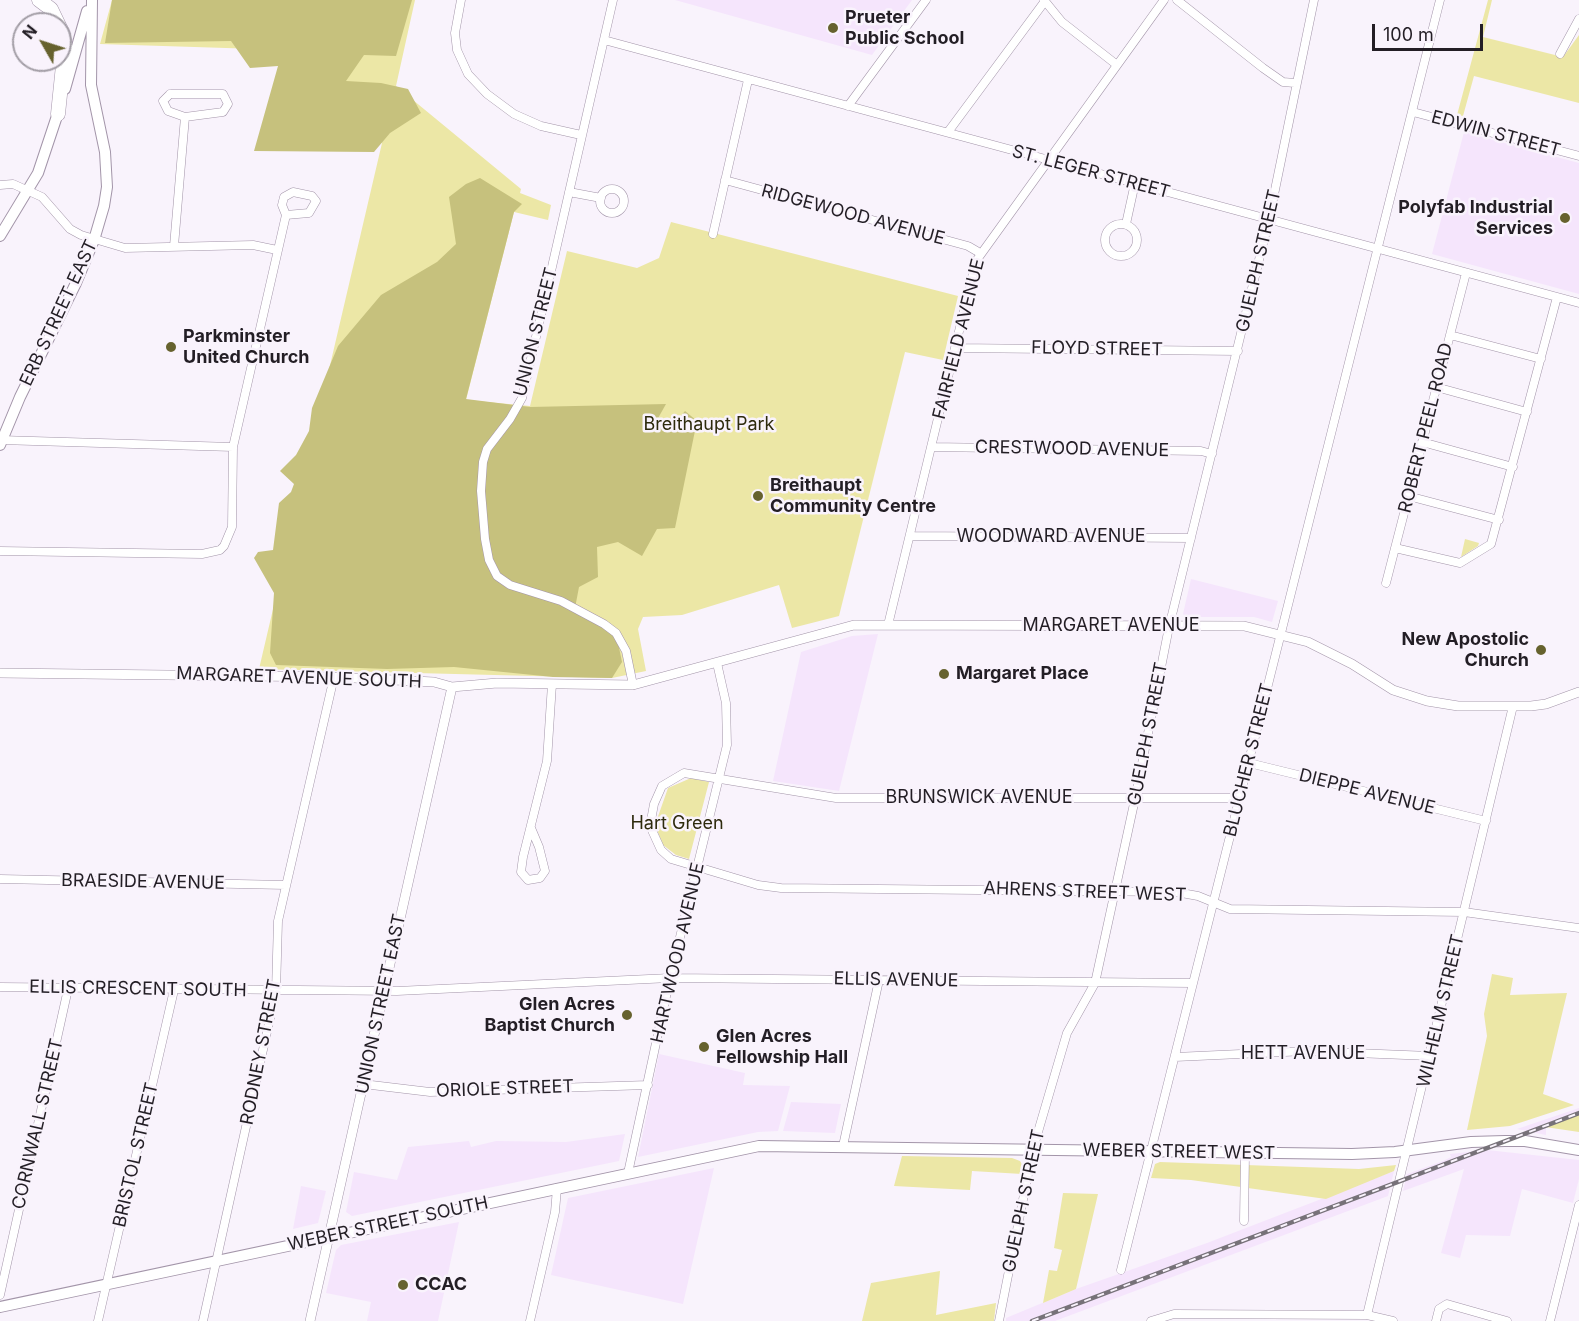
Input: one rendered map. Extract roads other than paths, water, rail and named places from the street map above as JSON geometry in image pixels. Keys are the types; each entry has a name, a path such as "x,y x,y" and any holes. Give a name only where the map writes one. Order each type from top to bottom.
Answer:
{"highway":[{"path":"39,0 51,9 59,21 63,34 65,46 58,114"}],"main road":[{"path":"0,236 29,190 58,114 91,0"},
{"name":"ERB STREET EAST","path":"0,442 94,240 107,187 105,152 91,85 91,0"},
{"name":"WEBER STREET WEST","path":"777,1144 1245,1154 1406,1151 1484,1141 1525,1141 1579,1150"},
{"name":"WEBER STREET SOUTH","path":"0,1307 329,1235 777,1144"}],"street":[{"path":"461,0 456,25 457,50 468,74 486,94 514,114 541,126 581,135"},
{"name":"UNION STREET","path":"613,0 522,398 510,419 494,438 483,462 482,499 489,560 497,576 510,585 590,614 616,633 626,651 633,685"},
{"path":"848,106 926,0"},
{"name":"FAIRFIELD AVENUE","path":"888,625 980,253 1164,0"},
{"path":"1177,0 1283,82 1296,83"},
{"name":"GUELPH STREET","path":"999,1321 1033,1149 1067,1033 1095,983 1136,799 1168,627 1269,219 1314,0"},
{"name":"BLUCHER STREET","path":"1121,1270 1440,0"},
{"path":"948,132 1044,1 1062,22 1117,65"},
{"path":"1560,54 1579,19"},
{"name":"ST. LEGER STREET","path":"604,40 1579,303"},
{"path":"712,234 748,80"},
{"path":"170,94 223,94 228,104 223,112 185,117 168,111 163,101 170,94"},
{"name":"EDWIN STREET","path":"1413,112 1579,156"},
{"path":"174,246 185,117"},
{"name":"RIDGEWOOD AVENUE","path":"725,180 968,246 980,253"},
{"path":"1126,224 1135,183"},
{"path":"0,185 13,184 29,190 48,201 70,229 94,240 125,248 253,245 277,250"},
{"path":"569,192 601,198"},
{"path":"0,551 202,554 220,550 230,538 233,447 286,215"},
{"path":"1117,224 1126,224 1137,236 1137,244 1133,251 1125,256 1117,256 1106,244 1106,236 1110,228 1117,224"},
{"name":"ROBERT PEEL ROAD","path":"1386,583 1466,273"},
{"path":"1395,548 1460,563 1491,544 1557,297"},
{"path":"1450,335 1541,359"},
{"name":"FLOYD STREET","path":"955,348 1238,351"},
{"path":"1436,387 1527,412"},
{"path":"0,442 233,447"},
{"path":"1422,442 1513,467"},
{"name":"CRESTWOOD AVENUE","path":"932,447 1201,451 1212,454"},
{"path":"1408,496 1499,520"},
{"name":"WOODWARD AVENUE","path":"910,537 1191,538"},
{"name":"MARGARET AVENUE","path":"633,685 840,627 888,625 1244,626 1308,642 1352,664 1393,690 1427,701 1458,706 1513,706 1546,704 1579,692"},
{"name":"HARTWOOD AVENUE","path":"628,1173 670,978 727,745 726,703 717,663"},
{"name":"MARGARET AVENUE SOUTH","path":"0,673 334,676 434,682 452,687 497,683 633,685"},
{"name":"RODNEY STREET","path":"203,1321 276,991 278,921 334,676"},
{"path":"531,828 545,871 540,878 528,880 521,872 531,828 547,760 552,684"},
{"name":"UNION STREET EAST","path":"310,1321 382,991 449,710 452,687"},
{"name":"WILHELM STREET","path":"1367,1315 1513,706"},
{"name":"DIEPPE AVENUE","path":"1249,764 1486,821"},
{"name":"BRUNSWICK AVENUE","path":"697,868 671,859 661,850 650,826 654,804 662,786 684,773 836,798 1239,798"},
{"name":"AHRENS STREET WEST","path":"697,868 781,888 1116,889 1176,892 1230,909 1464,912 1579,927"},
{"name":"BRAESIDE AVENUE","path":"0,879 286,885"},
{"name":"ELLIS AVENUE","path":"600,981 670,978 1192,982"},
{"path":"843,1146 879,980"},
{"name":"ELLIS CRESCENT SOUTH","path":"0,987 382,991 600,981"},
{"name":"CORNWALL STREET","path":"0,1295 68,989"},
{"name":"BRISTOL STREET","path":"98,1321 174,990"},
{"name":"HETT AVENUE","path":"1175,1057 1306,1052 1430,1056"},
{"name":"ORIOLE STREET","path":"363,1084 430,1092 648,1085"},
{"path":"1244,1221 1245,1154"},
{"path":"530,1321 555,1212 557,1188"},
{"path":"1550,1321 1579,1205"},
{"path":"1436,1321 1439,1309 1447,1304 1507,1321"},
{"path":"1150,1321 1174,1314 1323,1318 1367,1315 1393,1321"}],"railway":[{"path":"1032,1321 1579,1113"}],"place":[{"name":"Prueter Public School","path":"833,28"},
{"name":"Polyfab Industrial Services","path":"1565,218"},
{"name":"Parkminster United Church","path":"171,347"},
{"name":"Breithaupt Community Centre","path":"758,496"},
{"name":"New Apostolic Church","path":"1541,650"},
{"name":"Margaret Place","path":"944,674"},
{"name":"Glen Acres Baptist Church","path":"627,1015"},
{"name":"Glen Acres Fellowship Hall","path":"704,1047"},
{"name":"CCAC","path":"403,1285"}],"park label":[{"name":"Breithaupt Park","path":"709,425"},
{"name":"Hart Green","path":"677,824"}]}
